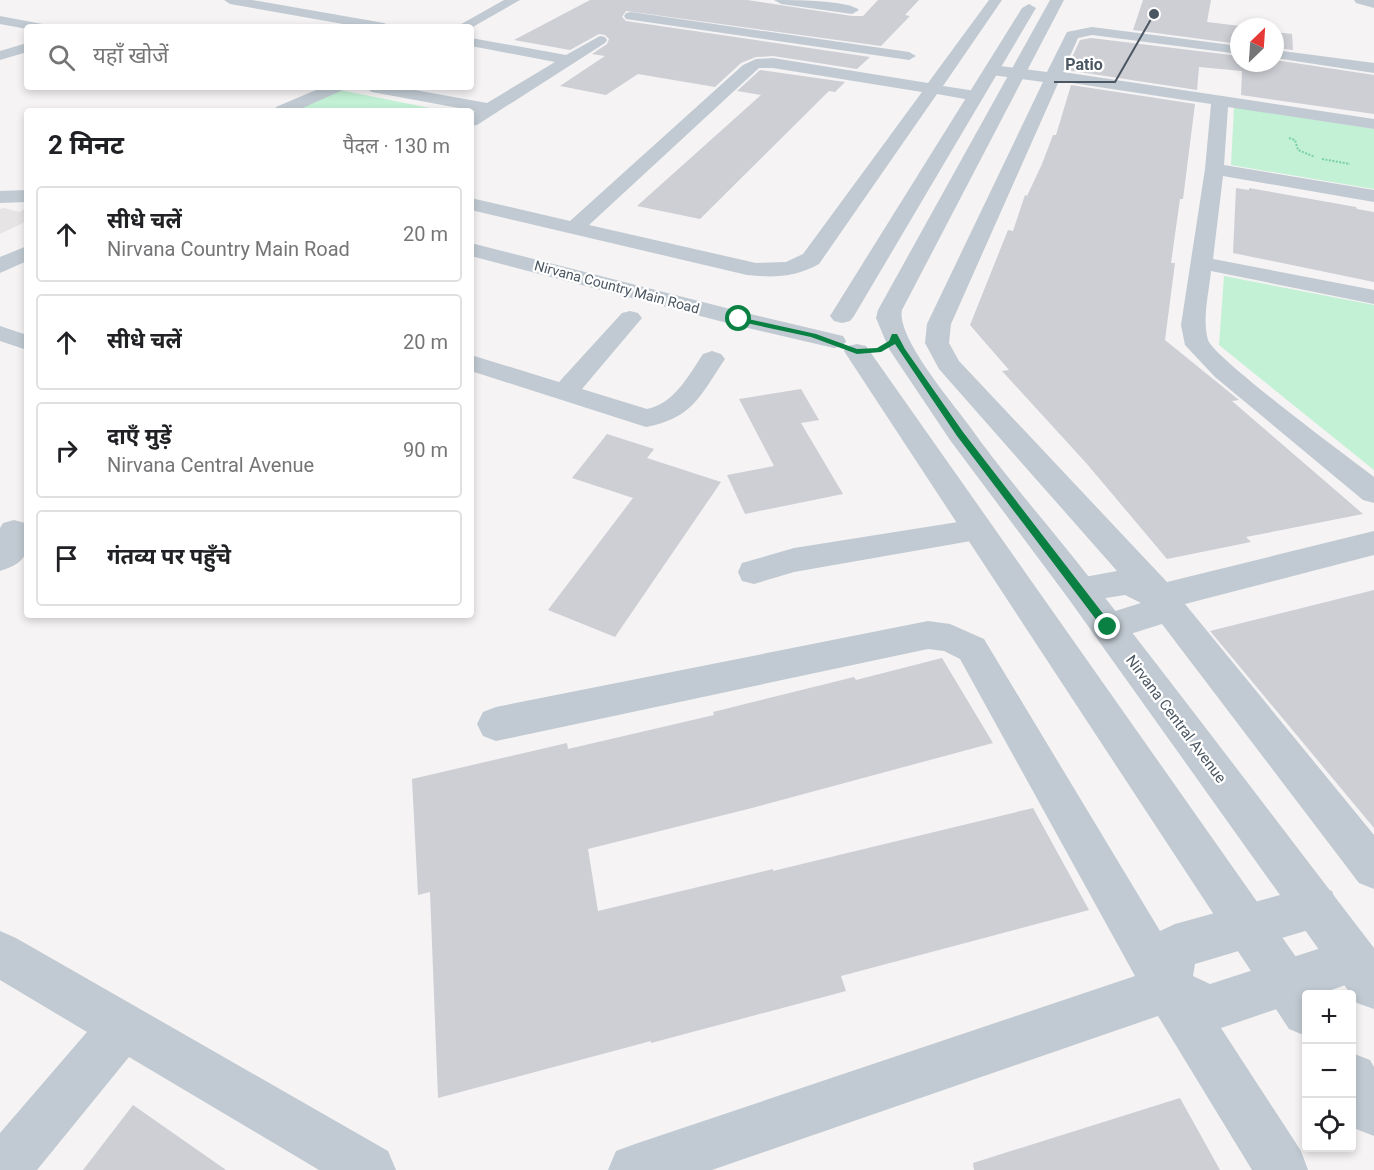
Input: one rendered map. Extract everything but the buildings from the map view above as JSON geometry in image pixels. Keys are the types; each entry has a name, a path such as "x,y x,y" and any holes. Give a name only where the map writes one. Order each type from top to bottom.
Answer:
{"street":[{"path":"230,0 367,24"},
{"path":"469,24 514,0"},
{"path":"781,0 856,5"},
{"path":"474,205 747,268 770,272 796,269 811,259 996,0"},
{"path":"835,329 1034,0"},
{"path":"835,329 878,350 893,342 893,332 888,318 890,310 1057,0"},
{"path":"1361,0 1374,4"},
{"path":"648,5 626,19 827,34 909,56"},
{"path":"827,34 856,5"},
{"path":"0,20 24,25"},
{"path":"1230,49 1111,32 1072,35 939,324 937,343 948,364 1160,597 1374,868"},
{"path":"474,119 600,40"},
{"path":"474,43 569,60"},
{"path":"0,56 24,48"},
{"path":"1284,55 1374,68"},
{"path":"574,227 748,68 756,64 773,63 927,95 973,102"},
{"path":"994,66 1044,77 1055,76 1374,124"},
{"path":"289,108 330,90"},
{"path":"388,90 490,109"},
{"path":"1220,102 1194,325 1197,345 1224,372 1374,493"},
{"path":"1214,169 1374,196"},
{"path":"0,183 24,182"},
{"path":"0,197 24,196"},
{"name":"Nirvana Country Main Road","path":"474,229 551,248"},
{"path":"0,245 24,233"},
{"name":"Nirvana Country Main Road","path":"474,250 739,319 835,329"},
{"path":"0,266 24,254"},
{"path":"1202,263 1374,297"},
{"path":"835,329 870,316 885,322 893,332"},
{"path":"565,392 630,318"},
{"path":"835,329 977,530 1296,997"},
{"name":"Nirvana Central Avenue","path":"893,332 901,349 960,434 1080,589 1365,973"},
{"path":"0,333 24,342"},
{"path":"474,364 646,418 662,417 676,409 712,359"},
{"path":"0,559 13,550 14,526"},
{"path":"754,572 794,560 977,530"},
{"path":"1080,589 1128,582 1160,597 1374,543"},
{"path":"1108,627 1152,614 1160,597"},
{"path":"496,724 928,635 950,638 972,649 1168,989 1282,1170"},
{"path":"1168,989 1175,947 1316,907"},
{"path":"0,954 369,1170"},
{"path":"635,1170 1168,989 1209,1008 1296,997 1365,973"},
{"path":"3,1170 123,1026"},
{"path":"1356,1084 1374,1111"}],"path":[{"path":"1284,136 1294,140 1298,150 1308,155 1340,160 1356,166"}],"shaded area":[{"path":"0,209 19,212 24,210 24,222 0,234"}],"green space":[{"path":"333,90 340,90 430,108 297,108"},
{"path":"1234,107 1374,129 1374,189 1231,165"},
{"path":"1224,276 1374,305 1374,470 1219,345"}],"place":[{"name":"Patio","path":"1154,14"}],"route":[{"path":"739,319 813,335 834,341 846,349 857,351 868,352 886,347 893,342 894,335 901,349 960,434 1108,627"}]}
